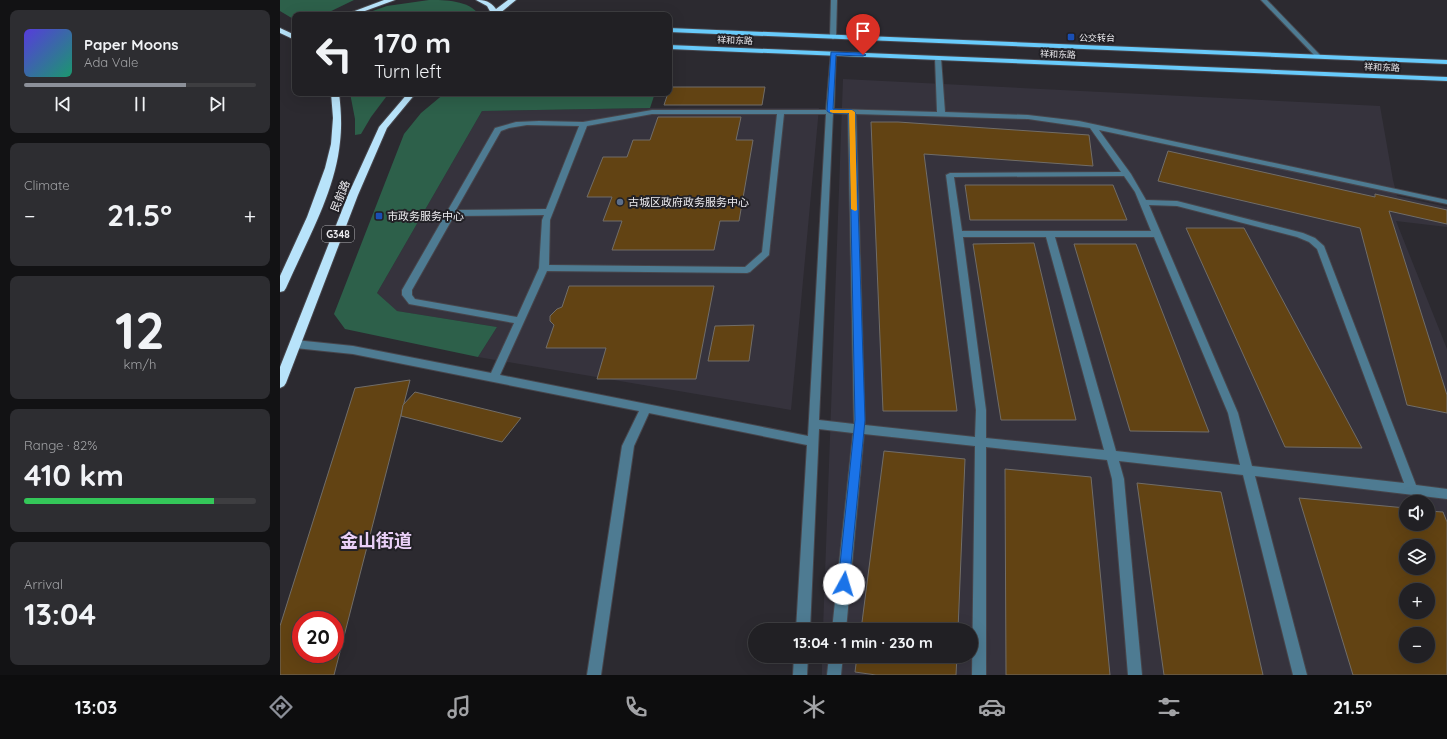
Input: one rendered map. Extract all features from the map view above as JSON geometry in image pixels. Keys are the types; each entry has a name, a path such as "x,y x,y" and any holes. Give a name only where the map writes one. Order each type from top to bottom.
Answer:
{"highway":[{"path":"356,12 392,0"},
{"path":"479,0 489,5 494,12"},
{"path":"498,12 513,0"},
{"path":"280,30 292,36"},
{"name":"民航路","path":"280,288 320,198 330,170 335,150 337,131 335,96"},
{"name":"民航路","path":"280,383 353,195 383,127 409,96"}],"main road":[{"name":"祥和东路","path":"672,30 1447,62"},
{"name":"祥和东路","path":"672,47 1447,79"}],"street":[{"path":"834,0 834,37"},
{"path":"1264,0 1318,56"},
{"path":"803,623 833,53"},
{"path":"938,58 941,114"},
{"path":"520,321 412,302 406,295 407,290 498,130 513,124 584,124 652,112 852,112 1028,117 1093,126 1447,202"},
{"path":"544,268 747,270 766,253 781,112"},
{"path":"840,623 860,429 852,112"},
{"path":"494,378 544,268 546,220 584,124"},
{"path":"1093,126 1140,192 1233,413 1300,675"},
{"path":"979,675 981,410 950,175 1127,174"},
{"path":"1144,202 1177,204 1300,235 1317,244 1321,248 1412,490"},
{"path":"451,213 549,212"},
{"path":"958,234 1157,234"},
{"path":"1050,234 1118,480 1135,675"},
{"path":"295,344 353,350 812,441"},
{"path":"594,675 628,446 646,408"},
{"path":"813,424 1248,470 1447,494"},
{"path":"800,675 801,663"},
{"path":"834,675 835,663"}],"shaded area":[{"path":"843,79 1380,106 1397,196 1447,207 1447,227 1396,221 1447,349 1447,675 822,675 822,663 978,663 978,623 823,623"},
{"name":"古城区政府政务服务中心","path":"650,108 819,108 791,410 478,357 497,327 396,311 377,293 482,111"}],"green space":[{"path":"280,0 354,0 329,12 292,12 292,18 280,11"},
{"path":"429,0 449,1 469,6 477,12 370,12 387,6"},
{"path":"351,96 387,96 371,117 361,134 355,135 355,119"},
{"path":"441,96 654,96 650,108 482,111 377,293 397,311 497,327 478,357 345,329 334,314 404,134 421,113"}],"building":[{"path":"672,87 765,87 762,105 664,105 667,96 672,96"},
{"path":"658,117 741,117 736,140 753,140 739,221 720,221 714,250 612,250 622,221 603,221 612,197 587,197 603,157 627,157 633,140 650,140"},
{"path":"871,122 898,122 1089,135 1093,166 924,154 957,411 883,411"},
{"path":"1168,151 1375,197 1375,194 1447,210 1447,224 1389,211 1447,395 1447,413 1407,405 1360,228 1158,181"},
{"path":"965,185 1113,185 1127,220 970,220"},
{"path":"1186,228 1244,228 1362,448 1285,447"},
{"path":"1034,243 1076,420 1001,420 973,244"},
{"path":"1074,244 1136,244 1209,432 1130,431"},
{"path":"569,286 714,286 696,379 597,379 606,348 546,348 554,325 550,321 550,316 557,309 562,307"},
{"path":"754,325 749,361 708,361 715,326"},
{"path":"410,380 344,636 344,611 292,611 292,663 337,663 334,675 280,675 280,626 355,388"},
{"path":"415,392 521,418 502,442 401,416 403,405"},
{"path":"884,451 965,459 958,623 862,623"},
{"path":"1005,469 1091,477 1110,675 1006,675"},
{"path":"1137,483 1221,492 1263,675 1164,675"},
{"path":"1299,498 1399,507 1399,531 1435,531 1435,511 1443,512 1447,522 1447,675 1353,675"},
{"path":"856,663 957,663 956,675 876,675 855,672"}],"slow traffic":[{"path":"833,111 852,112 855,209"}],"place":[{"name":"公交转台","path":"1071,37"},
{"name":"古城区政府政务服务中心","path":"620,202"},
{"name":"市政务服务中心","path":"379,216"}],"district":[{"name":"金山街道","path":"376,540"}],"route":[{"path":"844,584 860,420 853,142 852,112 830,111 833,53 863,55"}]}
